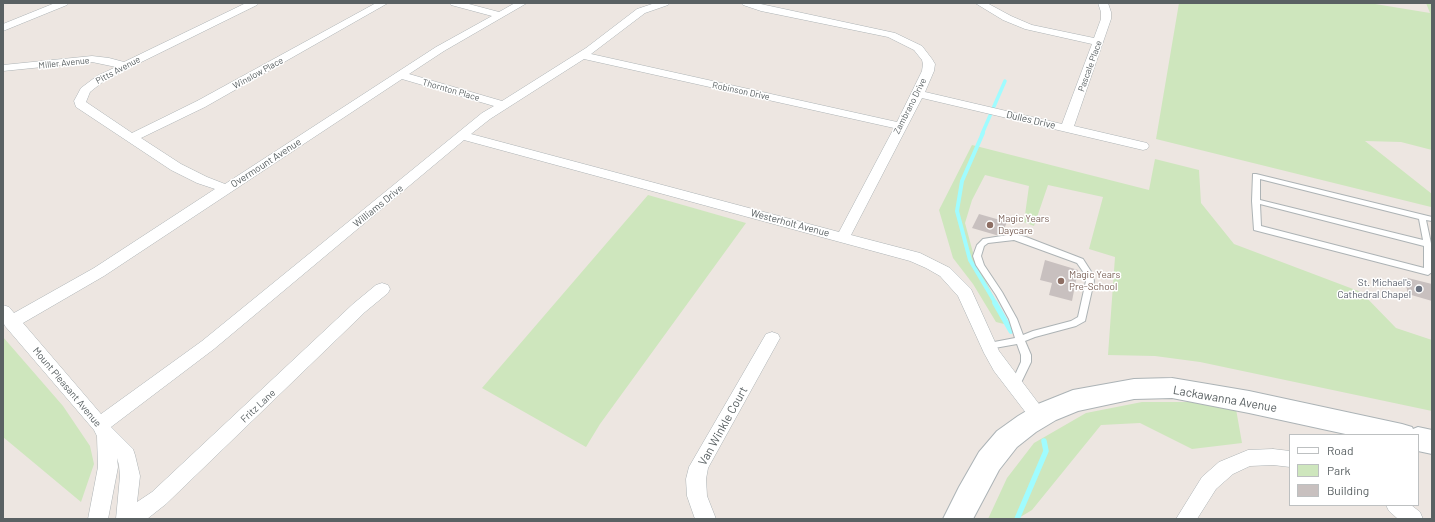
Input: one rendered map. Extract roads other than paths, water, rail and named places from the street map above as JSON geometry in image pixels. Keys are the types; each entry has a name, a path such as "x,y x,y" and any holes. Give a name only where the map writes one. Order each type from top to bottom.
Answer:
{"street":[{"path":"3,28 64,3"},
{"name":"Pitts Avenue","path":"227,189 202,180 176,167 84,106 80,101 85,90 91,85 125,66 254,3"},
{"name":"Winslow Place","path":"131,138 201,104 383,3"},
{"path":"454,3 500,15"},
{"name":"Overmount Avenue","path":"7,317 99,272 440,49 522,3"},
{"name":"Williams Drive","path":"103,430 503,105 581,55 641,11 665,3"},
{"name":"Zambrano Drive","path":"746,3 762,8 891,35 910,43 928,59 928,71 918,94 843,237"},
{"path":"980,3 1007,18 1030,27 1098,42"},
{"name":"Pascale Place","path":"1067,128 1106,19 1106,12 1103,3"},
{"name":"Robinson Drive","path":"581,55 900,126"},
{"name":"Miller Avenue","path":"3,68 92,59 109,61 125,66"},
{"name":"Thornton Place","path":"400,75 503,105"},
{"name":"Dulles Drive","path":"918,94 1143,146"},
{"name":"Westerholt Avenue","path":"463,136 915,257 945,272 965,293 989,346 1000,366 1039,417"},
{"name":"Fritz Lane","path":"131,519 159,498 359,308 382,289"},
{"name":"Mount Pleasant Avenue","path":"7,317 103,430 108,467 98,519"},
{"name":"Van Winkle Court","path":"706,519 702,513 697,496 696,479 699,467 772,338"},
{"name":"Lackawanna Avenue","path":"958,519 989,461 1007,439 1026,424 1073,401 1134,389 1172,388 1249,402 1397,434"},
{"path":"103,430 126,455 129,465 130,476 126,519"},
{"path":"1419,439 1432,442"},
{"path":"1186,519 1209,483 1226,468 1248,458 1273,456 1289,459"},
{"path":"1397,506 1412,519"}],"lane":[{"path":"1422,217 1427,244 1428,272 1257,228 1256,176 1432,219"},
{"path":"1256,201 1427,244"},
{"path":"989,346 1020,340 1033,334 1073,324 1082,318 1090,281 1088,273 1080,261 1023,239 1014,238 986,241 981,245 977,256 980,265 1013,319 1020,340 1026,355 1026,362 1015,386"}],"waterway":[{"path":"982,134 1005,81"},
{"path":"983,133 962,181 957,211 970,260 996,304"},
{"path":"995,303 1011,331"},
{"path":"1017,519 1046,451 1044,441"}],"place":[{"name":"Magic Years Daycare","path":"990,225"},
{"name":"Magic Years Pre-School","path":"1061,281"},
{"name":"St. Michael's Cathedral Chapel","path":"1419,289"}]}
